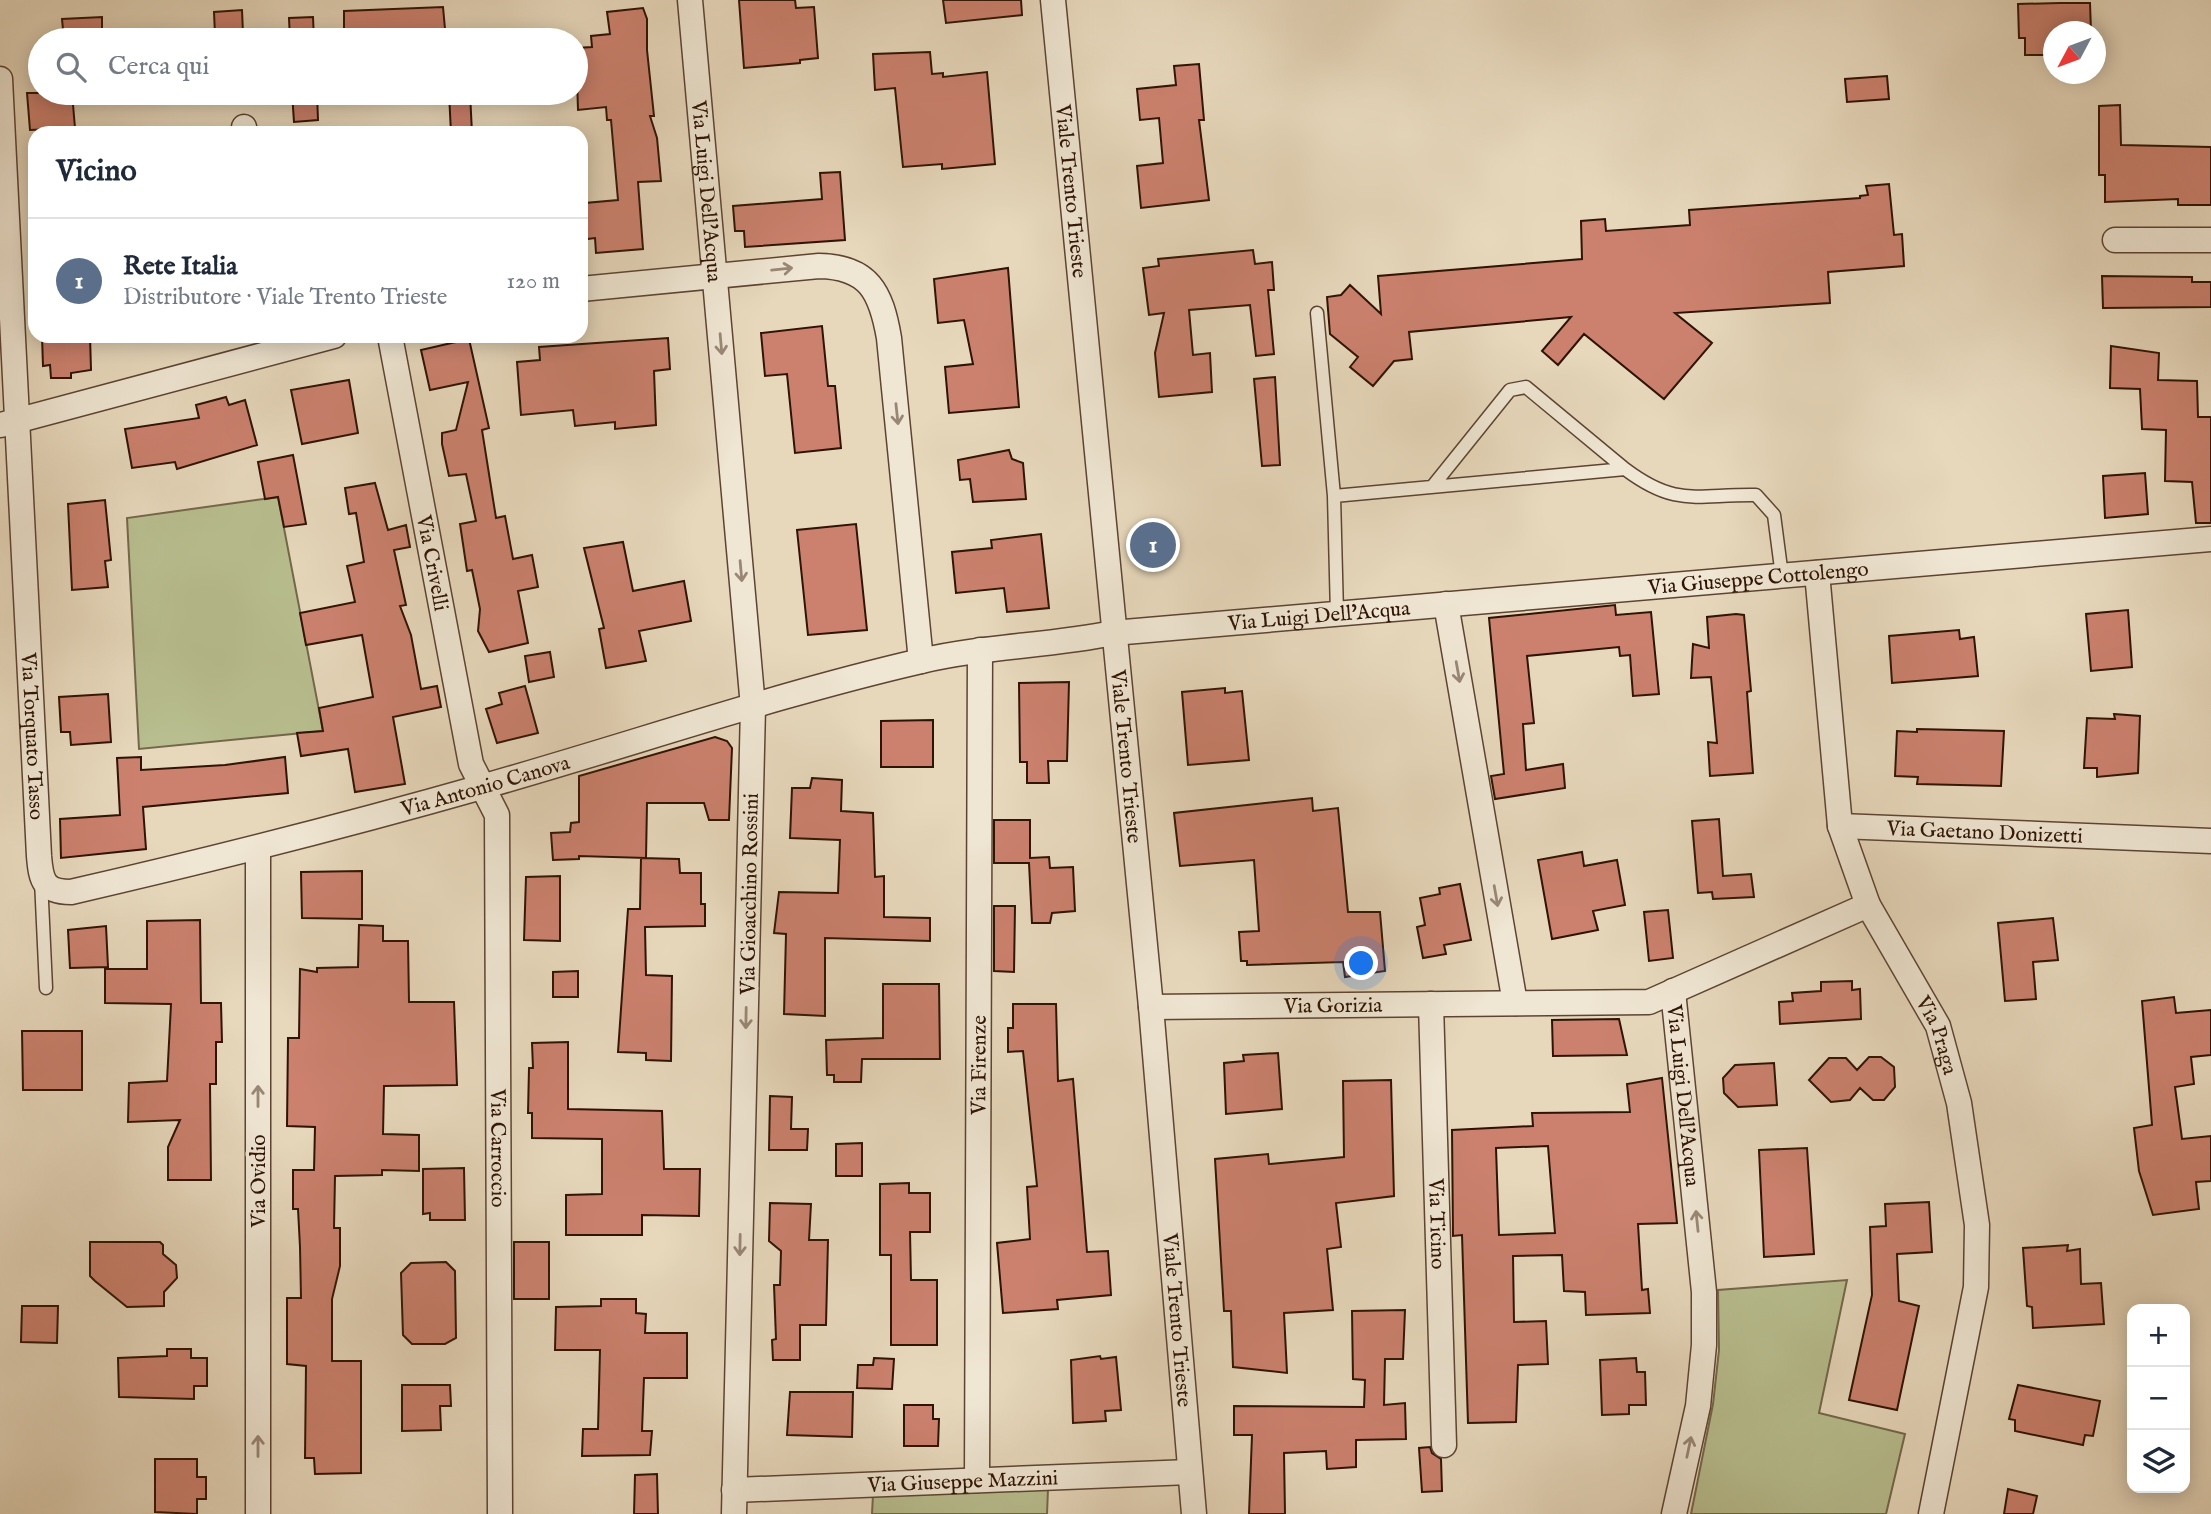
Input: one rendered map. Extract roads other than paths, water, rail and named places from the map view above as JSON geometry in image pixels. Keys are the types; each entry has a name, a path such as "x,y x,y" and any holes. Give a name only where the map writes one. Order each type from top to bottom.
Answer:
{"street":[{"name":"Via Luigi Dell'Acqua","path":"690,0 715,276 838,266 854,271 867,281 878,295 889,338 921,661 980,650 1079,640 1113,632 1446,604"},
{"name":"Viale Trento Trieste","path":"1053,0 1151,1007 1194,1514"},
{"name":"Via Torquato Tasso","path":"0,79 8,424 44,884"},
{"path":"2115,240 2211,240"},
{"path":"588,288 715,276"},
{"name":"Via Gioacchino Rossini","path":"715,276 753,707 734,1502"},
{"path":"8,424 263,346 284,343"},
{"name":"Via Crivelli","path":"391,343 471,764 484,786"},
{"name":"Via Giuseppe Cottolengo","path":"1446,604 2211,539"},
{"name":"Via Praga","path":"1817,573 1840,827 1868,905 1938,1026 1959,1103 1977,1225 1976,1287 1931,1514"},
{"path":"1446,604 1515,1003"},
{"name":"Via Firenze","path":"976,1480 980,650"},
{"name":"Via Antonio Canova","path":"44,884 71,892 258,849 921,661"},
{"name":"Via Carroccio","path":"484,786 497,815 500,1514"},
{"name":"Via Gaetano Donizetti","path":"1840,827 2211,841"},
{"name":"Via Ovidio","path":"258,849 258,1514"},
{"path":"1673,991 1868,905"},
{"name":"Via Luigi Dell'Acqua","path":"1515,1003 1649,1002 1673,991 1704,1292 1704,1345 1698,1406 1674,1514"},
{"name":"Via Gorizia","path":"1151,1007 1515,1003"},
{"name":"Via Ticino","path":"1431,1004 1444,1445"},
{"name":"Via Giuseppe Mazzini","path":"734,1502 976,1480 1190,1472"}],"lane":[{"path":"1317,313 1334,496 1337,614"},
{"path":"1432,487 1510,390 1526,387 1654,490 1691,499 1719,495 1756,495 1774,515 1782,576"},
{"path":"1334,496 1625,469"},
{"path":"44,884 46,988"}],"place":[{"name":"Rete Italia","path":"1153,545"}]}
